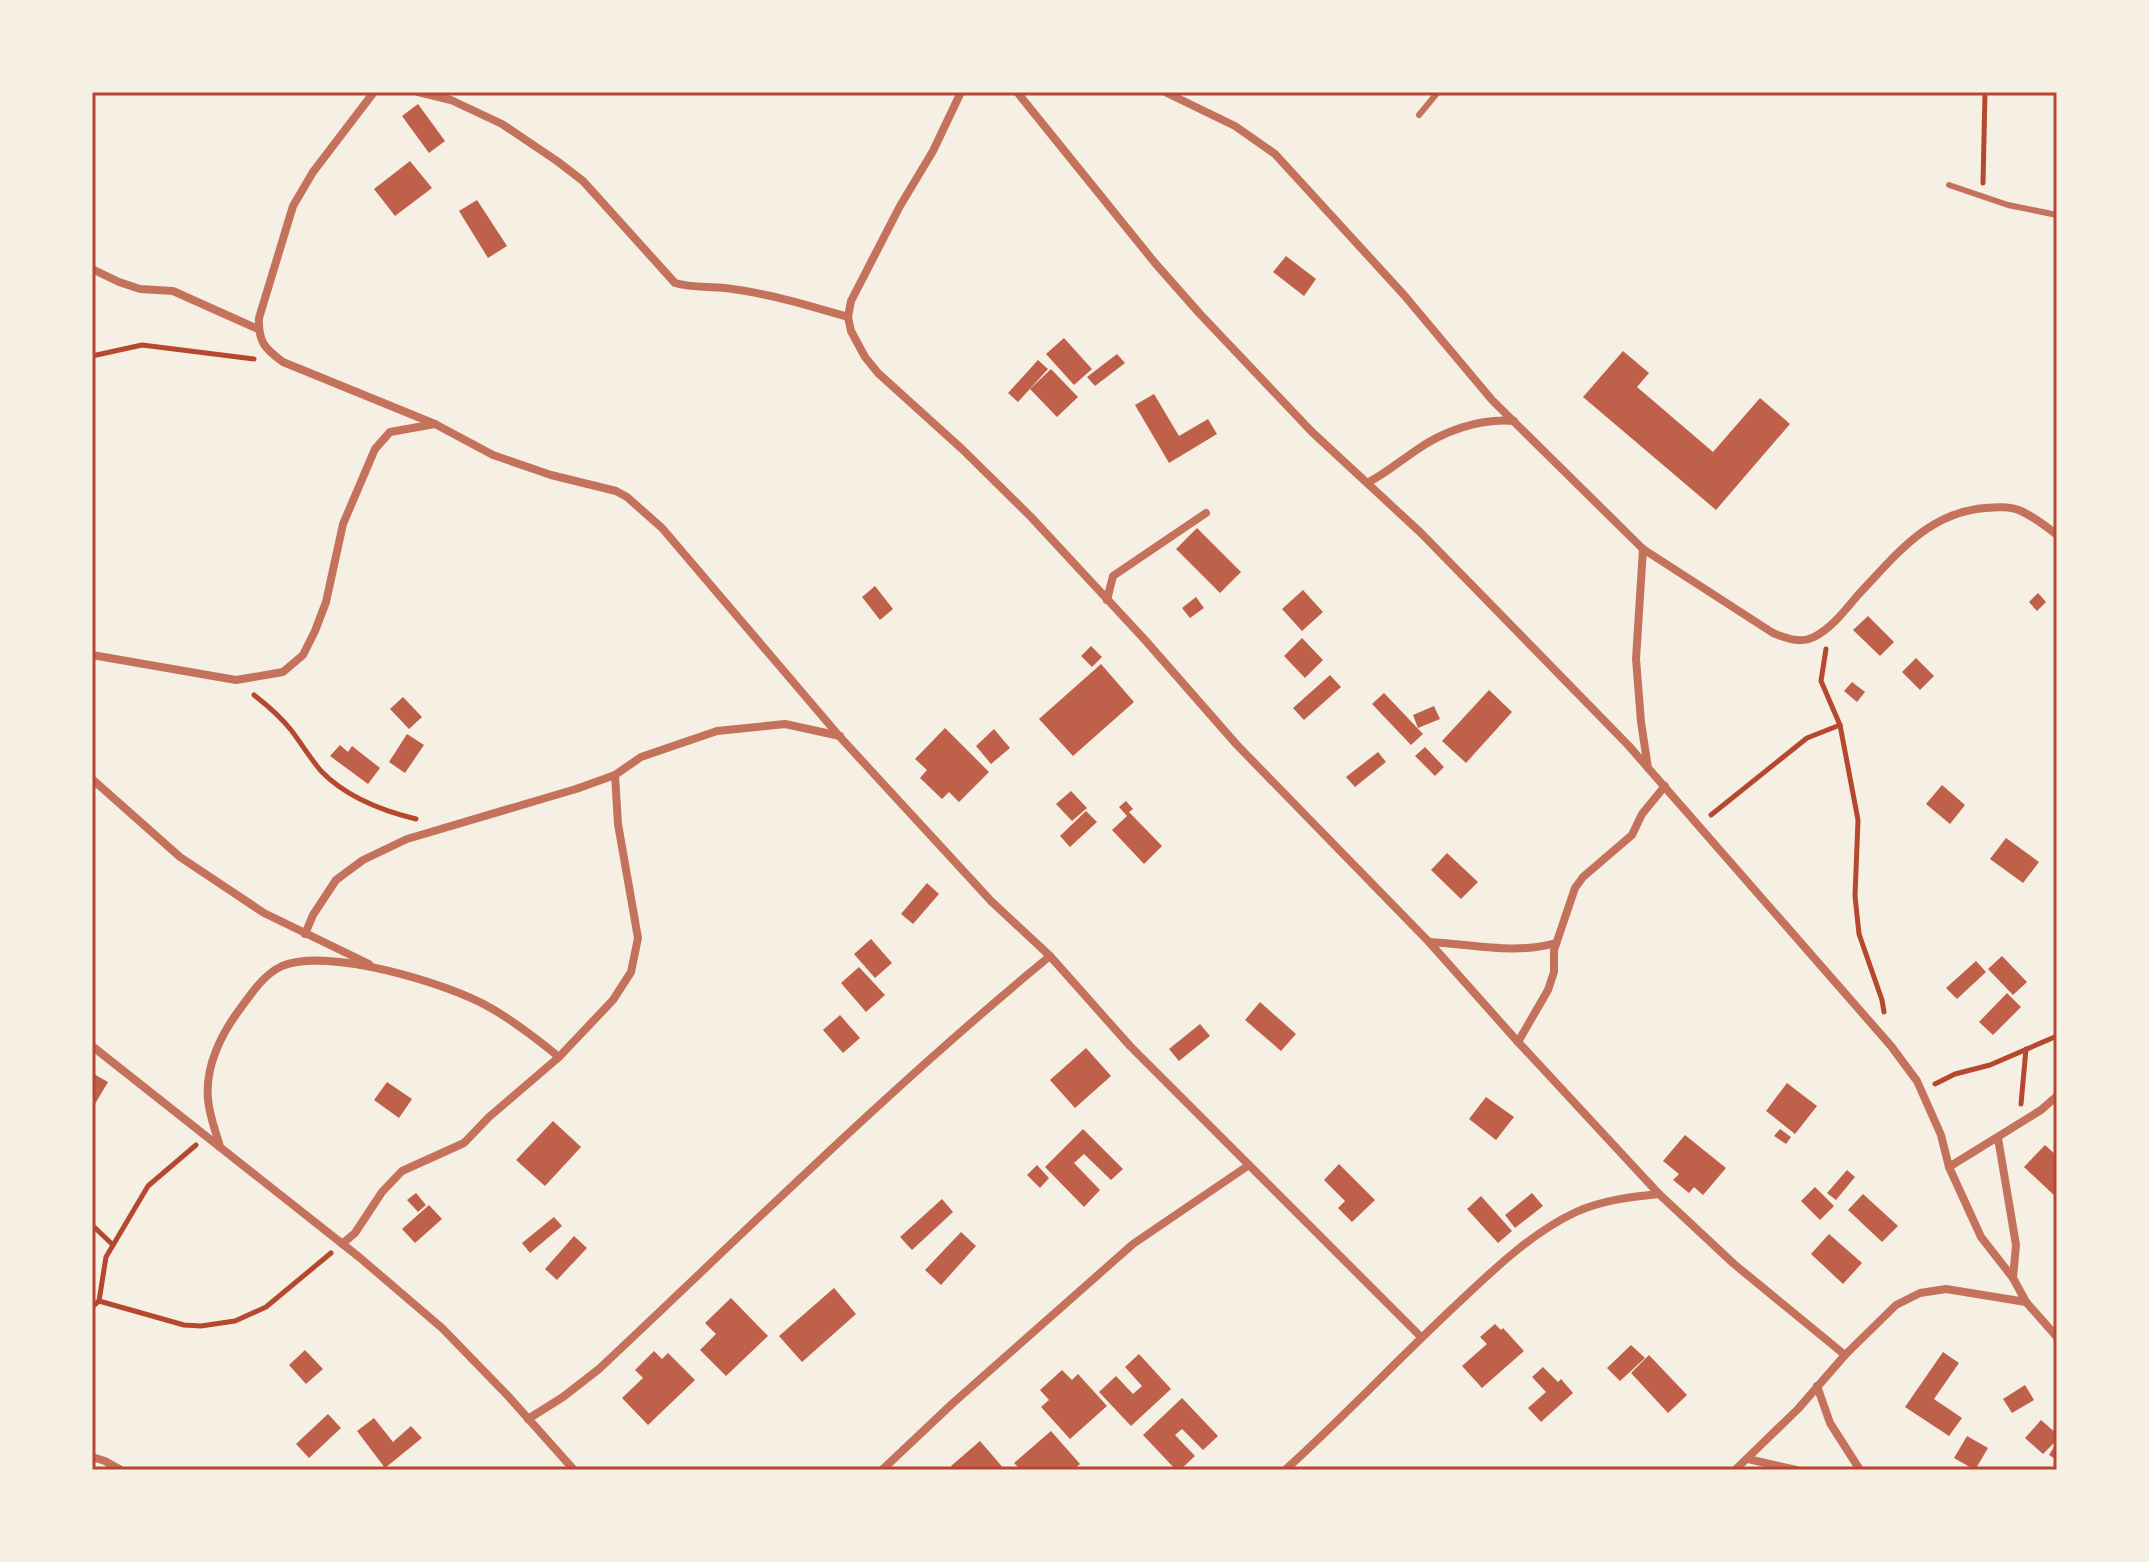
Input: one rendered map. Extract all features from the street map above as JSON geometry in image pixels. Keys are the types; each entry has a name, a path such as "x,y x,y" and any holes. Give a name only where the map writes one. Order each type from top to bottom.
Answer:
{"street":[{"path":"374,92 313,172 293,206 259,318 258,329 263,348 283,362 435,424 493,455 551,475 616,491 627,497 662,528 840,737 991,901 1050,956 1130,1046 1421,1337"},
{"path":"418,92 451,100 502,124 557,161 583,181 675,283 771,296 848,317"},
{"path":"961,92 933,151 856,289 848,317 851,331 865,357 878,373 1031,517 1237,745 1429,942 1659,1194 1734,1264 1845,1355"},
{"path":"1165,92 1235,126 1275,154 1404,295 1492,400 1643,549 1773,633 1801,641 1812,638 1834,621 1928,527 1951,514 2011,508 2035,519 2057,535"},
{"path":"1023,94 1155,263 1200,314 1312,432 1369,482 1525,637 1665,786 1883,1037 1922,1091 1941,1135 1949,1167 1981,1237 2013,1278 2026,1302 2057,1337"},
{"path":"92,269 140,289 173,291 258,329"},
{"path":"1369,482 1444,434 1491,419 1515,421"},
{"path":"92,655 236,680 283,672 303,655 326,602 343,524 375,449 390,432 435,424"},
{"path":"1107,600 1113,576 1206,513"},
{"path":"1643,549 1636,659 1648,769"},
{"path":"305,934 318,904 336,880 363,860 407,839 576,789 615,775 641,757 717,731 785,724 840,737"},
{"path":"342,1244 361,1225 382,1192 402,1171 464,1143 489,1117 559,1057 613,1000 631,972 638,938 618,824 615,775"},
{"path":"92,779 180,857 264,913 378,969"},
{"path":"1518,1042 1548,990 1554,972 1556,943 1575,888 1583,877 1632,835 1642,814 1665,786"},
{"path":"1429,942 1518,949 1556,943"},
{"path":"528,1419 599,1369 920,1067 1050,956"},
{"path":"221,1148 208,1099 210,1072 223,1031 264,977 282,966 314,960 378,969 460,993 488,1006 559,1057"},
{"path":"92,1046 342,1244 442,1328 574,1470"},
{"path":"1949,1167 2041,1110 2057,1096"},
{"path":"1998,1138 2016,1245 2013,1278"},
{"path":"882,1470 1133,1244 1249,1165"},
{"path":"1285,1470 1421,1337 1490,1273 1541,1232 1575,1213 1608,1201 1659,1194"},
{"path":"1735,1470 1896,1305 1920,1293 1946,1289 2026,1302"},
{"path":"1817,1386 1830,1423 1860,1470"},
{"path":"92,1457 121,1470"},
{"path":"1748,1459 1796,1470"}],"lane":[{"path":"1419,115 1438,92"},
{"path":"1949,185 1982,197 2057,215"}],"path":[{"path":"1982,197 1985,92"},
{"path":"92,356 142,345 283,362"},
{"path":"1834,621 1821,681 1840,725 1858,820 1855,896 1859,934 1882,1000 1883,1037"},
{"path":"236,680 272,709 321,770 337,784 356,797 397,814 449,826"},
{"path":"1698,825 1807,738 1840,725"},
{"path":"1922,1091 1955,1074 1990,1065 2057,1036"},
{"path":"2021,1121 2026,1049"},
{"path":"92,1307 99,1301 106,1257 148,1186 206,1136"},
{"path":"92,1225 113,1245"},
{"path":"99,1301 184,1325 235,1321 266,1307 342,1244"}],"building":[{"path":"418,104 445,141 429,153 402,116"},
{"path":"410,161 432,188 395,216 374,189"},
{"path":"477,200 507,246 488,258 459,211"},
{"path":"1286,256 1316,279 1304,296 1273,272"},
{"path":"1064,338 1092,369 1074,385 1046,354"},
{"path":"1623,351 1649,373 1637,387 1713,452 1760,398 1790,424 1716,510 1583,397"},
{"path":"1117,354 1125,363 1095,386 1087,377"},
{"path":"1038,360 1048,369 1018,402 1008,393"},
{"path":"1051,369 1078,397 1057,417 1030,389"},
{"path":"1154,394 1179,436 1208,419 1217,434 1169,463 1135,405"},
{"path":"1197,528 1241,572 1220,593 1176,549"},
{"path":"875,586 893,609 880,620 862,597"},
{"path":"1303,590 1323,612 1302,631 1282,609"},
{"path":"2038,593 2046,602 2037,611 2029,602"},
{"path":"1196,597 1204,608 1190,618 1182,608"},
{"path":"1868,616 1894,642 1880,656 1853,630"},
{"path":"1302,638 1323,660 1305,678 1284,656"},
{"path":"1091,646 1102,657 1092,667 1081,656"},
{"path":"1916,658 1934,676 1920,690 1902,672"},
{"path":"1101,664 1134,702 1073,756 1039,719"},
{"path":"1330,675 1341,687 1304,720 1293,708"},
{"path":"1852,682 1865,692 1857,702 1844,691"},
{"path":"1489,690 1512,712 1466,763 1442,741"},
{"path":"1384,693 1423,734 1411,745 1372,704"},
{"path":"403,697 422,717 409,729 390,709"},
{"path":"1434,706 1440,719 1418,728 1413,715"},
{"path":"945,728 989,772 959,802 949,792 942,799 920,778 927,770 915,759"},
{"path":"994,729 1010,748 991,764 976,746"},
{"path":"407,734 424,745 405,773 389,762"},
{"path":"340,745 348,752 352,746 380,768 368,784 330,756"},
{"path":"1425,747 1444,767 1435,776 1415,756"},
{"path":"1378,752 1386,762 1355,787 1346,777"},
{"path":"1942,785 1965,805 1950,824 1926,804"},
{"path":"1071,791 1087,808 1072,821 1056,804"},
{"path":"1126,801 1133,809 1129,812 1162,846 1144,864 1112,830 1127,816 1119,807"},
{"path":"1086,811 1097,822 1070,847 1060,836"},
{"path":"2006,838 2039,862 2023,883 1990,859"},
{"path":"1447,853 1478,882 1461,899 1431,870"},
{"path":"927,883 939,894 913,924 901,914"},
{"path":"871,939 892,963 875,978 854,954"},
{"path":"2002,956 2027,982 2013,995 1988,969"},
{"path":"1976,961 1986,972 1957,999 1946,988"},
{"path":"859,967 885,995 866,1012 841,983"},
{"path":"2007,993 2021,1007 1993,1035 1979,1022"},
{"path":"1260,1002 1296,1034 1281,1051 1245,1020"},
{"path":"840,1015 860,1038 843,1053 823,1030"},
{"path":"1200,1024 1210,1036 1179,1061 1169,1049"},
{"path":"1086,1048 1111,1076 1075,1108 1050,1080"},
{"path":"92,1073 108,1082 92,1109"},
{"path":"387,1082 412,1099 399,1118 374,1100"},
{"path":"1787,1083 1817,1106 1795,1134 1766,1111"},
{"path":"1486,1097 1514,1117 1496,1140 1469,1119"},
{"path":"553,1121 581,1147 545,1186 516,1160"},
{"path":"1083,1129 1123,1169 1111,1180 1084,1154 1074,1163 1100,1190 1084,1207 1045,1167"},
{"path":"1780,1129 1791,1137 1786,1144 1774,1136"},
{"path":"1685,1135 1726,1168 1703,1195 1694,1187 1689,1193 1673,1180 1679,1174 1663,1161"},
{"path":"2045,1145 2057,1156 2057,1198 2024,1167"},
{"path":"1339,1164 1375,1200 1352,1222 1338,1208 1345,1201 1324,1180"},
{"path":"1037,1165 1049,1178 1040,1188 1027,1175"},
{"path":"1847,1170 1855,1177 1836,1200 1827,1193"},
{"path":"1815,1187 1834,1206 1820,1220 1801,1201"},
{"path":"416,1193 426,1205 418,1212 407,1200"},
{"path":"1532,1193 1543,1206 1515,1228 1505,1215"},
{"path":"1863,1194 1898,1226 1882,1242 1848,1210"},
{"path":"1481,1196 1512,1231 1498,1243 1467,1209"},
{"path":"942,1199 953,1212 912,1250 900,1237"},
{"path":"429,1205 442,1219 415,1243 402,1229"},
{"path":"554,1217 562,1226 530,1253 522,1243"},
{"path":"961,1232 976,1246 941,1285 925,1270"},
{"path":"1829,1234 1862,1263 1843,1284 1811,1254"},
{"path":"574,1236 587,1248 557,1280 545,1269"},
{"path":"834,1288 856,1314 802,1362 779,1336"},
{"path":"731,1298 768,1336 726,1376 700,1350 716,1334 705,1323"},
{"path":"1495,1324 1501,1330 1503,1328 1524,1351 1482,1388 1462,1366 1487,1344 1480,1337"},
{"path":"1631,1345 1645,1358 1620,1381 1607,1368"},
{"path":"305,1350 323,1369 306,1384 289,1365"},
{"path":"654,1351 662,1359 668,1353 695,1380 648,1425 622,1398 643,1378 635,1370"},
{"path":"1943,1352 1959,1363 1934,1399 1962,1418 1949,1436 1905,1407"},
{"path":"1139,1354 1171,1389 1131,1426 1099,1392 1116,1376 1133,1394 1142,1386 1125,1367"},
{"path":"1649,1355 1687,1395 1668,1413 1631,1373"},
{"path":"1543,1367 1558,1382 1561,1379 1573,1393 1541,1422 1528,1408 1546,1392 1532,1377"},
{"path":"1062,1370 1072,1380 1078,1374 1107,1406 1070,1439 1041,1407 1049,1400 1040,1390"},
{"path":"2025,1385 2034,1400 2012,1413 2003,1399"},
{"path":"1182,1398 1218,1436 1203,1450 1182,1429 1175,1435 1195,1456 1176,1470 1143,1435"},
{"path":"328,1414 341,1428 309,1458 296,1444"},
{"path":"374,1418 393,1442 411,1426 422,1438 385,1468 357,1431"},
{"path":"2041,1420 2057,1434 2057,1440 2043,1454 2025,1438"},
{"path":"1051,1431 1080,1464 1073,1470 1021,1470 1014,1463"},
{"path":"1967,1436 1988,1448 1975,1470 1954,1458"},
{"path":"980,1441 1005,1470 955,1470 951,1466"},
{"path":"2057,1442 2057,1460 2049,1455"}]}
